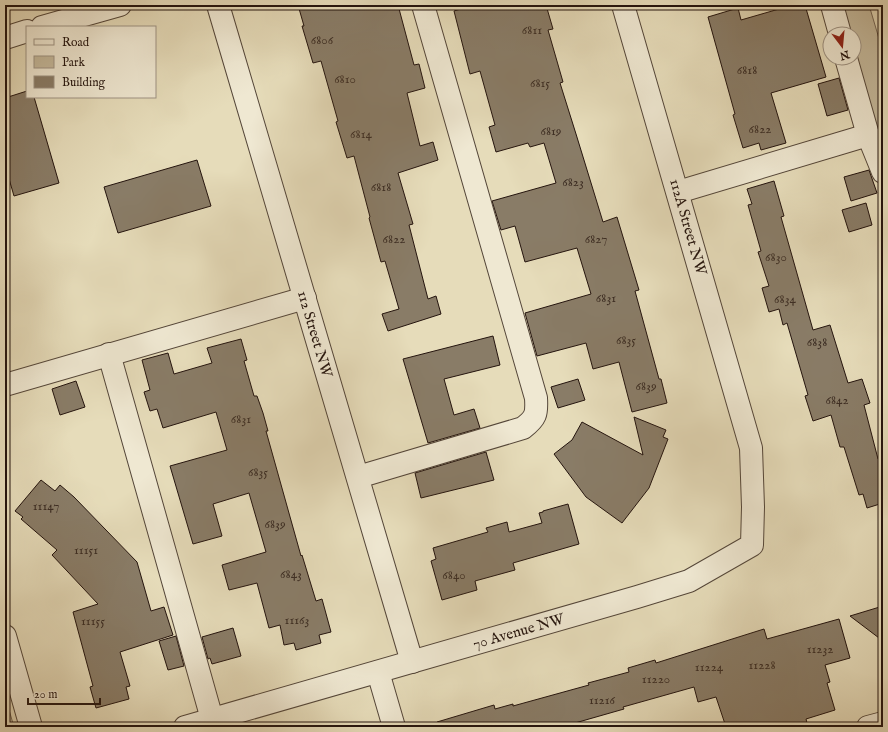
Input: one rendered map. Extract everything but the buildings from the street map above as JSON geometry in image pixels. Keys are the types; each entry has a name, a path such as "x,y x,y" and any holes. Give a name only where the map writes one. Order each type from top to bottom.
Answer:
{"street":[{"path":"46,26 120,5"},
{"name":"112 Street NW","path":"218,5 412,662"},
{"path":"358,477 523,428 533,421 537,410 536,398 423,5"},
{"name":"112A Street NW","path":"623,5 751,448"},
{"path":"832,5 838,26"},
{"path":"5,38 26,31"},
{"path":"848,66 868,135 883,172"},
{"path":"678,192 868,135"},
{"path":"5,384 305,298"},
{"path":"109,354 212,719"},
{"name":"70 Avenue NW","path":"184,727 637,598 689,581 752,545 753,507 751,448"},
{"path":"5,636 31,727"},
{"path":"378,672 394,727"},
{"path":"868,727 883,722"}],"green space":[{"path":"840,5 869,5 883,52 883,148 857,66 862,66 862,26 846,26"},
{"path":"5,696 14,727 5,727"}]}
